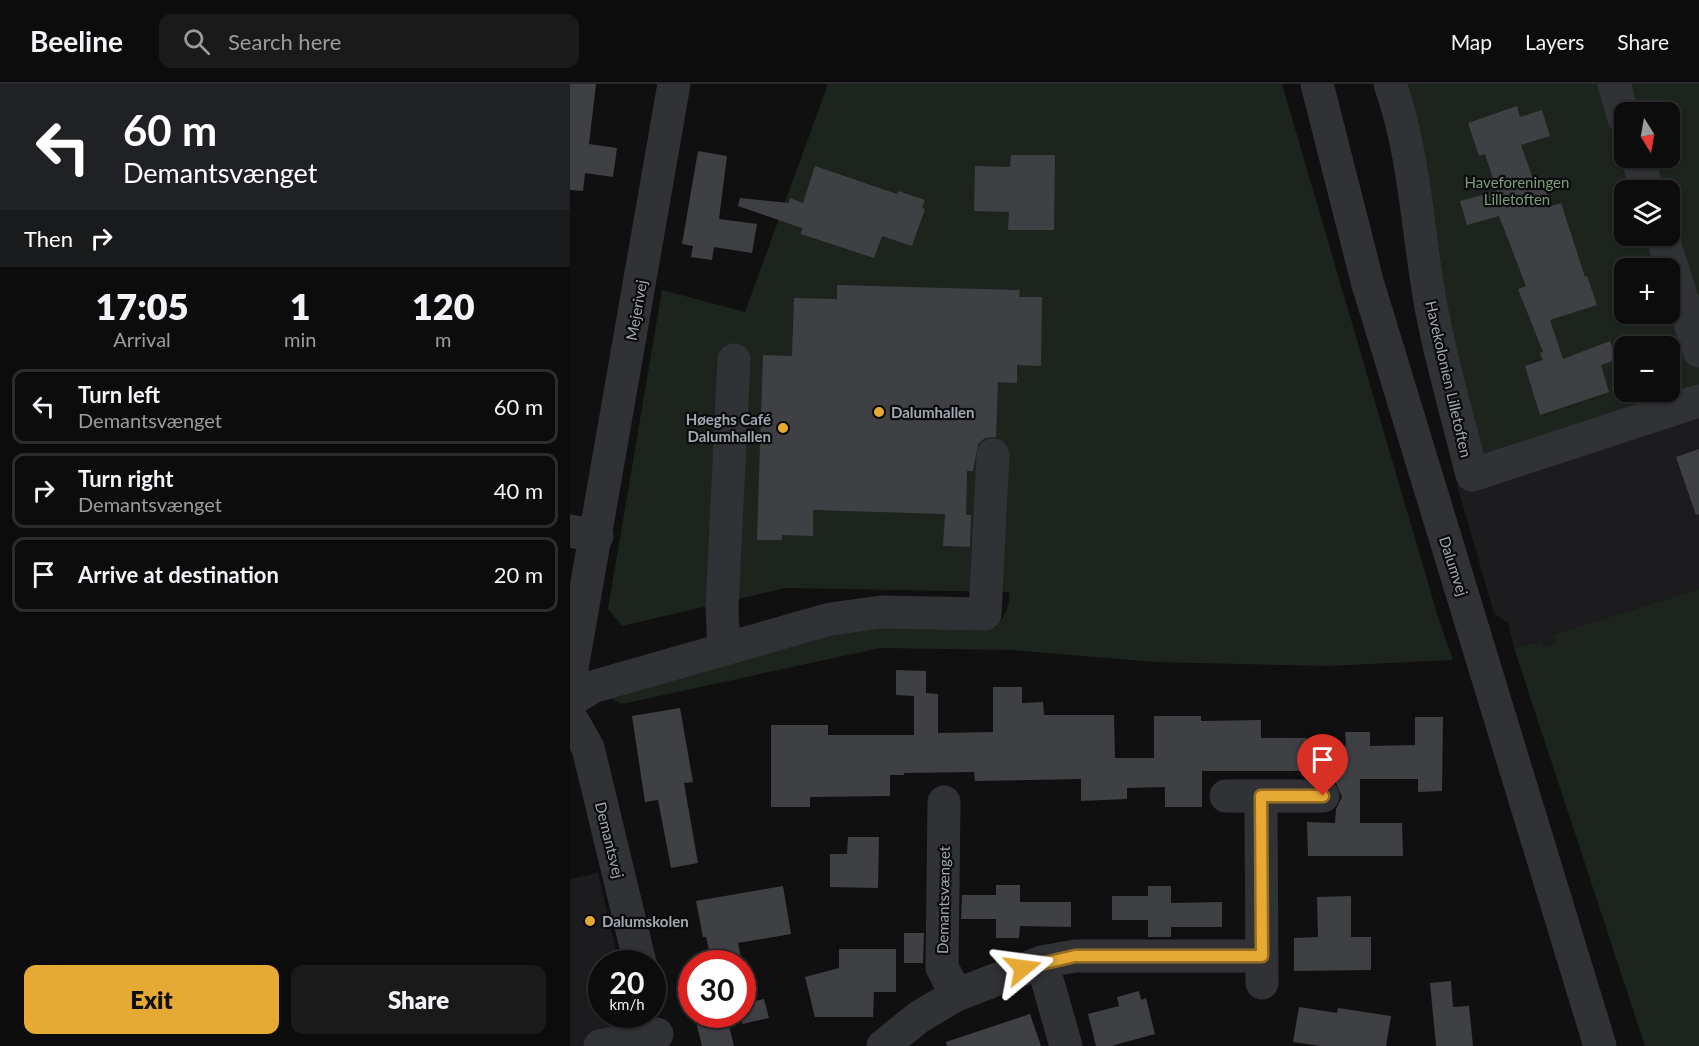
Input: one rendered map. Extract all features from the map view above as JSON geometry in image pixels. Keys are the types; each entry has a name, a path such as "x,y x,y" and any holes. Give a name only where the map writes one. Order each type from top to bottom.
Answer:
{"street":[{"name":"Mejerivej","path":"570,680 584,533 674,84"},
{"name":"Dalumvej","path":"1317,84 1367,281 1600,1046"},
{"name":"Havekolonien Lilletoften","path":"1390,84 1411,165 1430,302 1472,475 1699,401"},
{"path":"1614,84 1619,102"},
{"path":"1665,246 1699,351"},
{"path":"724,649 722,608 730,496 734,360"},
{"path":"570,701 592,687 830,620 871,614 985,614 993,455"},
{"name":"Demantsvej","path":"570,721 574,723 588,748 637,950"},
{"path":"1226,796 1323,796"},
{"path":"883,1046 919,1017 956,995 1042,962 1075,956 1262,969 1261,796"},
{"name":"Demantsvænget","path":"944,802 942,967 956,995"},
{"path":"1042,962 1066,1046"},
{"path":"600,1046 657,1031"}],"shaded area":[{"path":"1699,410 1699,589 1554,634 1556,643 1543,647 1541,641 1514,648 1508,623 1494,613 1457,485"},
{"name":"Dalumskolen","path":"598,873 616,950 588,950 588,1028 634,1028 639,1046 570,1046 570,879"}],"green space":[{"path":"828,84 1282,84 1438,617 1453,660 1327,666 1154,662 1011,650 880,648 622,704 609,697 849,630 873,626 995,628 1008,607 1009,592 786,588 622,626 608,609 662,290 745,312"},
{"name":"Haveforeningen Lilletoften","path":"1381,84 1699,84 1699,410 1468,481"},
{"path":"1699,589 1699,1046 1645,1046 1514,648 1542,641 1543,647 1556,643 1554,634"}],"building":[{"path":"570,84 596,84 589,144 617,148 613,177 585,173 583,191 570,190"},
{"path":"1517,106 1520,117 1542,110 1550,136 1521,145 1535,185 1543,182 1551,206 1561,203 1585,277 1587,276 1597,305 1550,320 1563,359 1610,341 1614,361 1601,365 1609,392 1540,415 1525,366 1543,360 1540,353 1543,352 1518,289 1526,286 1499,216 1467,225 1460,201 1497,191 1485,154 1479,156 1468,123"},
{"path":"698,151 727,156 719,219 757,224 752,253 714,247 712,260 691,257 693,246 682,244"},
{"path":"1011,155 1055,155 1054,230 1008,230 1009,212 974,211 975,166 1010,167"},
{"path":"815,166 897,194 898,191 925,200 922,208 925,209 912,246 882,236 874,258 801,234 802,228 738,206 740,198 789,203 790,198 803,203"},
{"name":"Dalumhallen","path":"837,285 1020,290 1019,297 1042,297 1041,366 1017,365 1017,383 998,382 996,437 985,438 978,444 973,471 967,471 966,515 971,515 970,547 943,546 945,514 813,510 813,536 782,535 782,540 757,540 763,355 792,356 794,298 837,299"},
{"path":"1699,449 1699,514 1696,515 1676,457"},
{"path":"896,670 926,671 926,693 938,694 938,733 993,732 993,687 1022,687 1022,703 1043,702 1044,715 1114,715 1115,758 1154,758 1154,716 1201,716 1201,721 1261,720 1261,738 1307,738 1307,747 1346,746 1345,732 1370,732 1370,746 1415,745 1415,717 1443,717 1442,791 1418,792 1418,779 1360,779 1360,823 1402,823 1403,856 1308,856 1307,822 1335,823 1336,809 1342,797 1336,783 1336,771 1202,771 1202,807 1165,807 1165,787 1127,788 1127,799 1081,801 1081,779 975,781 974,772 890,775 890,796 810,797 810,807 771,807 771,725 828,725 828,735 914,735 914,696 896,695"},
{"path":"680,708 693,782 684,783 698,863 671,868 658,800 645,802 632,716"},
{"path":"848,837 879,837 878,888 830,887 830,854 847,854"},
{"path":"996,885 1020,885 1020,902 1071,902 1071,927 1020,926 1019,938 996,938 996,919 961,919 962,895 996,895"},
{"path":"783,886 791,934 738,943 739,950 709,950 706,937 703,937 696,901"},
{"path":"1148,886 1171,886 1171,903 1222,902 1222,927 1171,927 1171,937 1148,937 1148,920 1112,920 1112,896 1148,896"},
{"path":"1351,896 1351,937 1371,937 1371,970 1294,971 1294,938 1318,937 1317,897"},
{"path":"904,933 924,933 923,963 904,963"},
{"path":"839,949 896,949 896,992 874,992 873,1017 815,1017 805,977 839,968"},
{"path":"1451,981 1453,1007 1469,1006 1473,1046 1436,1046 1430,983"},
{"path":"1139,991 1141,1000 1146,998 1155,1034 1111,1046 1096,1046 1088,1014 1119,1006 1117,997"},
{"path":"764,999 769,1018 756,1021 756,1001"},
{"path":"1299,1007 1337,1013 1338,1008 1391,1016 1386,1046 1321,1046 1293,1042"},
{"path":"1030,1014 1041,1046 947,1046 946,1042"},
{"path":"698,1028 730,1028 734,1046 702,1046"}],"place":[{"name":"Dalumhallen","path":"879,412"},
{"name":"Høeghs Café Dalumhallen","path":"783,428"},
{"name":"Dalumskolen","path":"590,921"}],"route":[{"path":"1023,968 1075,956 1262,956 1261,796 1323,796"}]}
